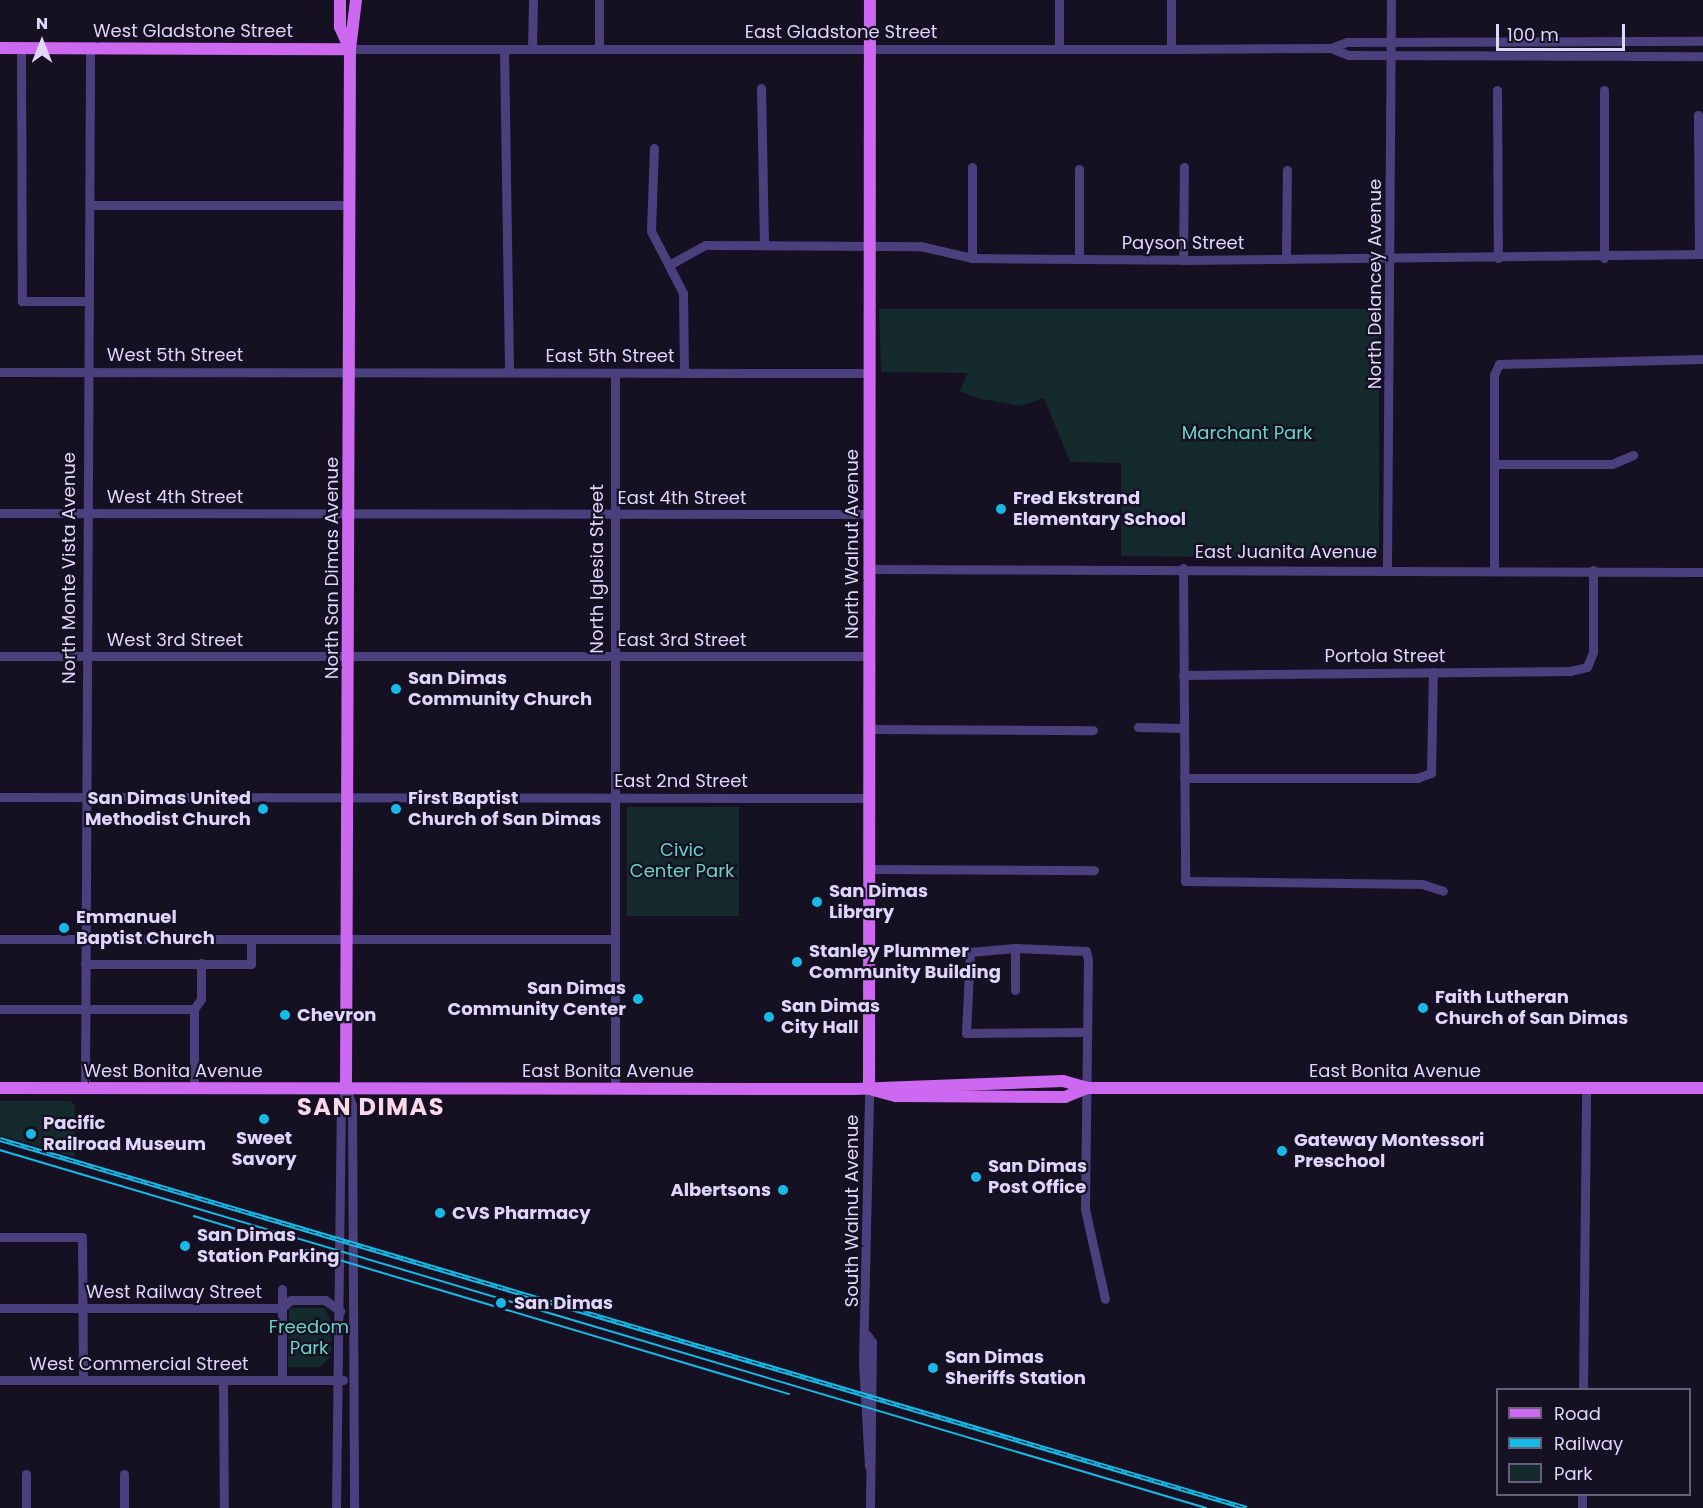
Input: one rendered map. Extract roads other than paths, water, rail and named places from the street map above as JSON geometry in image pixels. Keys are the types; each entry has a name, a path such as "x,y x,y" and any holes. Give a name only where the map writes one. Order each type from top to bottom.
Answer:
{"main road":[{"name":"North San Dimas Avenue","path":"340,0 340,27 350,49"},
{"name":"North San Dimas Avenue","path":"346,1088 350,656 350,49 356,0"},
{"name":"North Walnut Avenue","path":"869,1089 870,0"},
{"name":"West Gladstone Street","path":"0,48 350,49"},
{"name":"East Bonita Avenue","path":"346,1088 869,1089 1063,1081 1087,1088 1703,1088"},
{"name":"West Bonita Avenue","path":"0,1088 346,1088"}],"street":[{"path":"532,0 532,48"},
{"path":"599,0 599,48"},
{"path":"1059,0 1059,49"},
{"path":"1171,0 1171,49"},
{"name":"North Delancey Avenue","path":"1387,568 1391,0"},
{"name":"East Gladstone Street","path":"350,49 1171,49 1332,48 1347,42 1390,41 1703,41"},
{"path":"21,48 22,301 89,301"},
{"name":"North Monte Vista Avenue","path":"85,1089 85,513 90,48"},
{"path":"504,48 509,372"},
{"name":"East Gladstone Street","path":"1332,48 1348,55 1703,56"},
{"path":"761,88 764,245"},
{"path":"1497,90 1498,258"},
{"path":"1604,90 1604,258"},
{"path":"1698,116 1701,254"},
{"path":"654,148 651,231 683,293 684,373"},
{"path":"972,166 972,258"},
{"path":"1183,260 1184,166"},
{"path":"1079,169 1079,259"},
{"path":"1286,259 1287,170"},
{"path":"90,205 350,205"},
{"name":"Payson Street","path":"669,265 705,245 920,246 972,258 1183,260 1604,258 1701,254"},
{"path":"1494,570 1494,464 1499,364 1510,360 1703,359"},
{"name":"East 5th Street","path":"350,371 870,373"},
{"name":"West 5th Street","path":"0,372 350,371"},
{"name":"North Iglesia Street","path":"615,372 613,514 615,1089"},
{"path":"1494,464 1612,464 1634,455"},
{"name":"West 4th Street","path":"0,513 350,513"},
{"name":"East 4th Street","path":"350,513 870,514"},
{"path":"1183,568 1185,881 1422,884 1443,891"},
{"name":"East Juanita Avenue","path":"870,569 1387,568 1703,572"},
{"name":"Portola Street","path":"1184,675 1433,672 1587,667 1593,652 1593,570"},
{"name":"West 3rd Street","path":"0,656 350,656"},
{"name":"East 3rd Street","path":"350,656 870,656"},
{"path":"1184,778 1417,778 1431,773 1433,672"},
{"path":"1138,727 1184,728"},
{"path":"870,729 1093,730"},
{"name":"East 2nd Street","path":"0,797 870,798"},
{"path":"870,868 1094,870"},
{"path":"0,939 614,939"},
{"path":"85,964 251,964 251,940"},
{"path":"1016,948 1016,990"},
{"path":"1087,1032 966,1033 969,952 1016,948 1086,951 1087,1032 1086,1209 1105,1299"},
{"path":"194,1089 194,1009 201,999 201,963"},
{"path":"0,1009 194,1009"},
{"path":"336,1508 340,1311 340,1105 346,1088"},
{"path":"346,1088 352,1105 351,1380 354,1508"},
{"name":"South Walnut Avenue","path":"869,1089 867,1335 872,1342 870,1508"},
{"path":"1583,1388 1586,1089"},
{"path":"0,1237 82,1237 83,1380"},
{"path":"282,1289 282,1380"},
{"name":"West Railway Street","path":"0,1308 282,1308 291,1300 325,1300 340,1311"},
{"name":"West Commercial Street","path":"0,1380 351,1380"},
{"path":"223,1380 224,1508"},
{"path":"26,1474 26,1508"},
{"path":"124,1474 124,1508"}],"tram line":[{"path":"0,1150 1206,1508"},
{"path":"194,1216 260,1236"},
{"path":"306,1250 789,1394"}],"railway":[{"path":"0,1139 1247,1508"}],"place":[{"name":"Fred Ekstrand Elementary School","path":"1001,509"},
{"name":"San Dimas Community Church","path":"396,689"},
{"name":"San Dimas United Methodist Church","path":"263,809"},
{"name":"First Baptist Church of San Dimas","path":"396,809"},
{"name":"San Dimas Library","path":"817,902"},
{"name":"Emmanuel Baptist Church","path":"64,928"},
{"name":"Stanley Plummer Community Building","path":"797,962"},
{"name":"San Dimas Community Center","path":"638,999"},
{"name":"Faith Lutheran Church of San Dimas","path":"1423,1008"},
{"name":"Chevron","path":"285,1015"},
{"name":"San Dimas City Hall","path":"769,1017"},
{"name":"Sweet Savory","path":"264,1119"},
{"name":"Pacific Railroad Museum","path":"31,1134"},
{"name":"Gateway Montessori Preschool","path":"1282,1151"},
{"name":"San Dimas Post Office","path":"976,1177"},
{"name":"Albertsons","path":"783,1190"},
{"name":"CVS Pharmacy","path":"440,1213"},
{"name":"San Dimas Station Parking","path":"185,1246"},
{"name":"San Dimas","path":"501,1303"},
{"name":"San Dimas Sheriffs Station","path":"933,1368"}],"district":[{"name":"SAN DIMAS","path":"371,1107"}],"park label":[{"name":"Marchant Park","path":"1247,433"},
{"name":"Civic Center Park","path":"682,861"},
{"name":"Freedom Park","path":"309,1338"}]}
